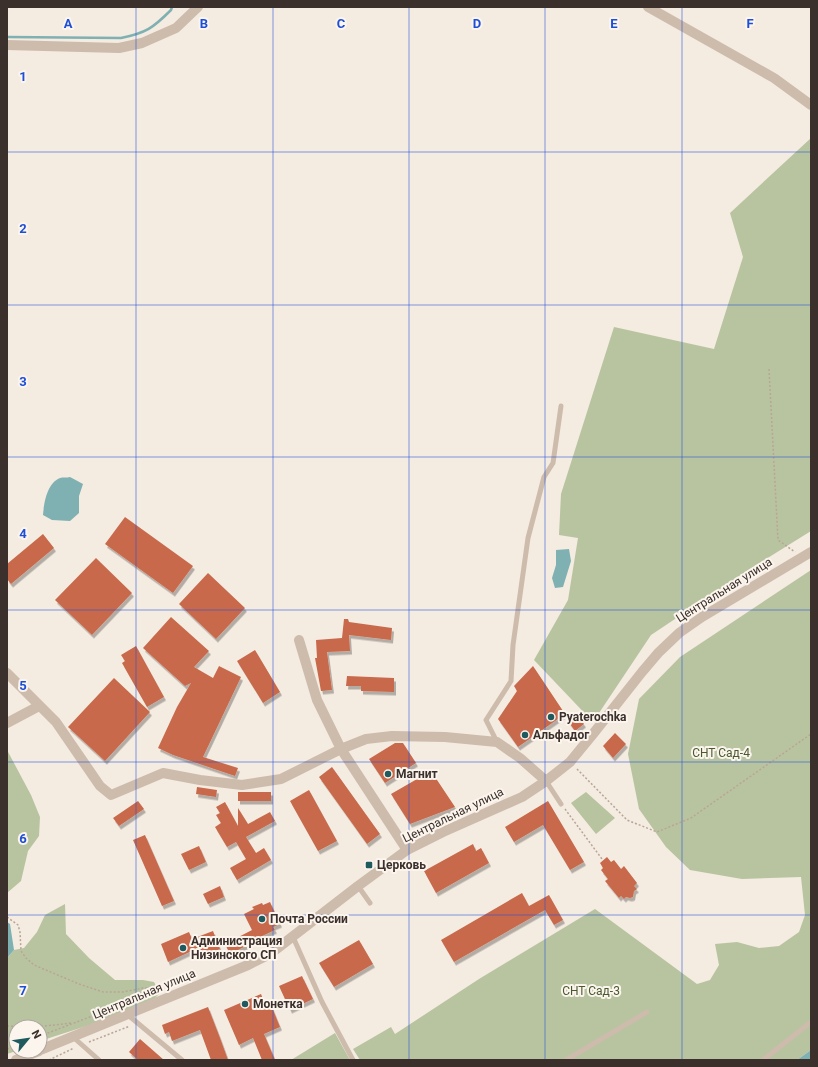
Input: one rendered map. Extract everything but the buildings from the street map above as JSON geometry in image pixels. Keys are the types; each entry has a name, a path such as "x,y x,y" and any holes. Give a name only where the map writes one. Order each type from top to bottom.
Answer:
{"street":[{"path":"7,45 118,48 142,43 176,28 198,7"},
{"path":"648,7 774,78 810,103"},
{"name":"Центральная улица","path":"48,1047 248,965 270,954 358,886 408,850 443,832 522,797 546,781 570,762 642,672 659,652 679,633 807,554"},
{"path":"299,640 317,700 340,748 408,850"},
{"path":"7,673 56,722 100,786 111,795 163,773 200,780 242,785 281,779 340,748 366,740 392,736 445,737 497,742 520,758 546,781"},
{"path":"7,724 39,706"}],"lane":[{"path":"497,742 486,720 511,681 513,645 528,538 544,477 553,463 561,406"},
{"path":"546,781 562,805"},
{"path":"358,886 370,903"},
{"path":"292,937 322,1002 353,1060"},
{"path":"566,1060 647,1012"},
{"path":"128,1015 182,1060"},
{"path":"763,1060 811,1022"},
{"path":"73,1037 99,1060"}],"path":[{"path":"769,369 778,540 807,554"},
{"path":"570,762 627,820 658,832 691,818 811,734"},
{"path":"562,805 602,859"},
{"path":"7,917 18,925 21,951 34,965 79,984 103,992 123,992 143,988 162,987"},
{"path":"48,1033 151,994"},
{"path":"48,1026 74,1023"},
{"path":"49,1060 138,1023"}],"green space":[{"path":"811,138 811,531 750,569 651,635 593,722 534,660 568,600 578,538 559,535 561,494 614,327 714,349 743,257 730,213"},
{"path":"811,570 811,1050 797,1060 360,1060 353,1049 391,1027 395,1034 479,979 595,909 697,984 710,980 719,965 715,944 737,942 759,948 779,946 799,932 805,915 801,877 742,879 690,870 666,847 639,809 628,754 639,699 680,657"},
{"path":"7,750 31,795 40,817 39,836 28,851 21,881 7,893"},
{"path":"586,792 615,818 596,834 571,803"},
{"path":"65,904 66,934 89,958 115,980 143,980 154,982 160,993 154,999 99,1022 48,1038 48,1019 8,1019 7,1054 7,958 14,950 24,948 37,932 45,915"},
{"path":"335,1033 350,1060 291,1060"}],"water":[{"path":"70,477 83,484 79,496 79,513 70,521 52,520 43,515 45,499 52,484 60,478"},
{"path":"569,549 571,561 563,587 555,588 552,578 556,565 556,550"},
{"path":"7,922 10,924 14,950 7,958"},
{"path":"811,1050 811,1060 797,1060"}],"waterway":[{"path":"7,37 121,38 149,29 165,16 172,7"}],"place":[{"name":"Pyaterochka","path":"551,717"},
{"name":"Альфадог","path":"525,735"},
{"name":"Магнит","path":"388,774"},
{"name":"Церковь","path":"369,865"},
{"name":"Почта России","path":"262,919"},
{"name":"Администрация Низинского СП","path":"183,948"},
{"name":"Монетка","path":"245,1004"}],"park label":[{"name":"СНТ Сад-4","path":"721,753"},
{"name":"СНТ Сад-3","path":"591,991"}]}
